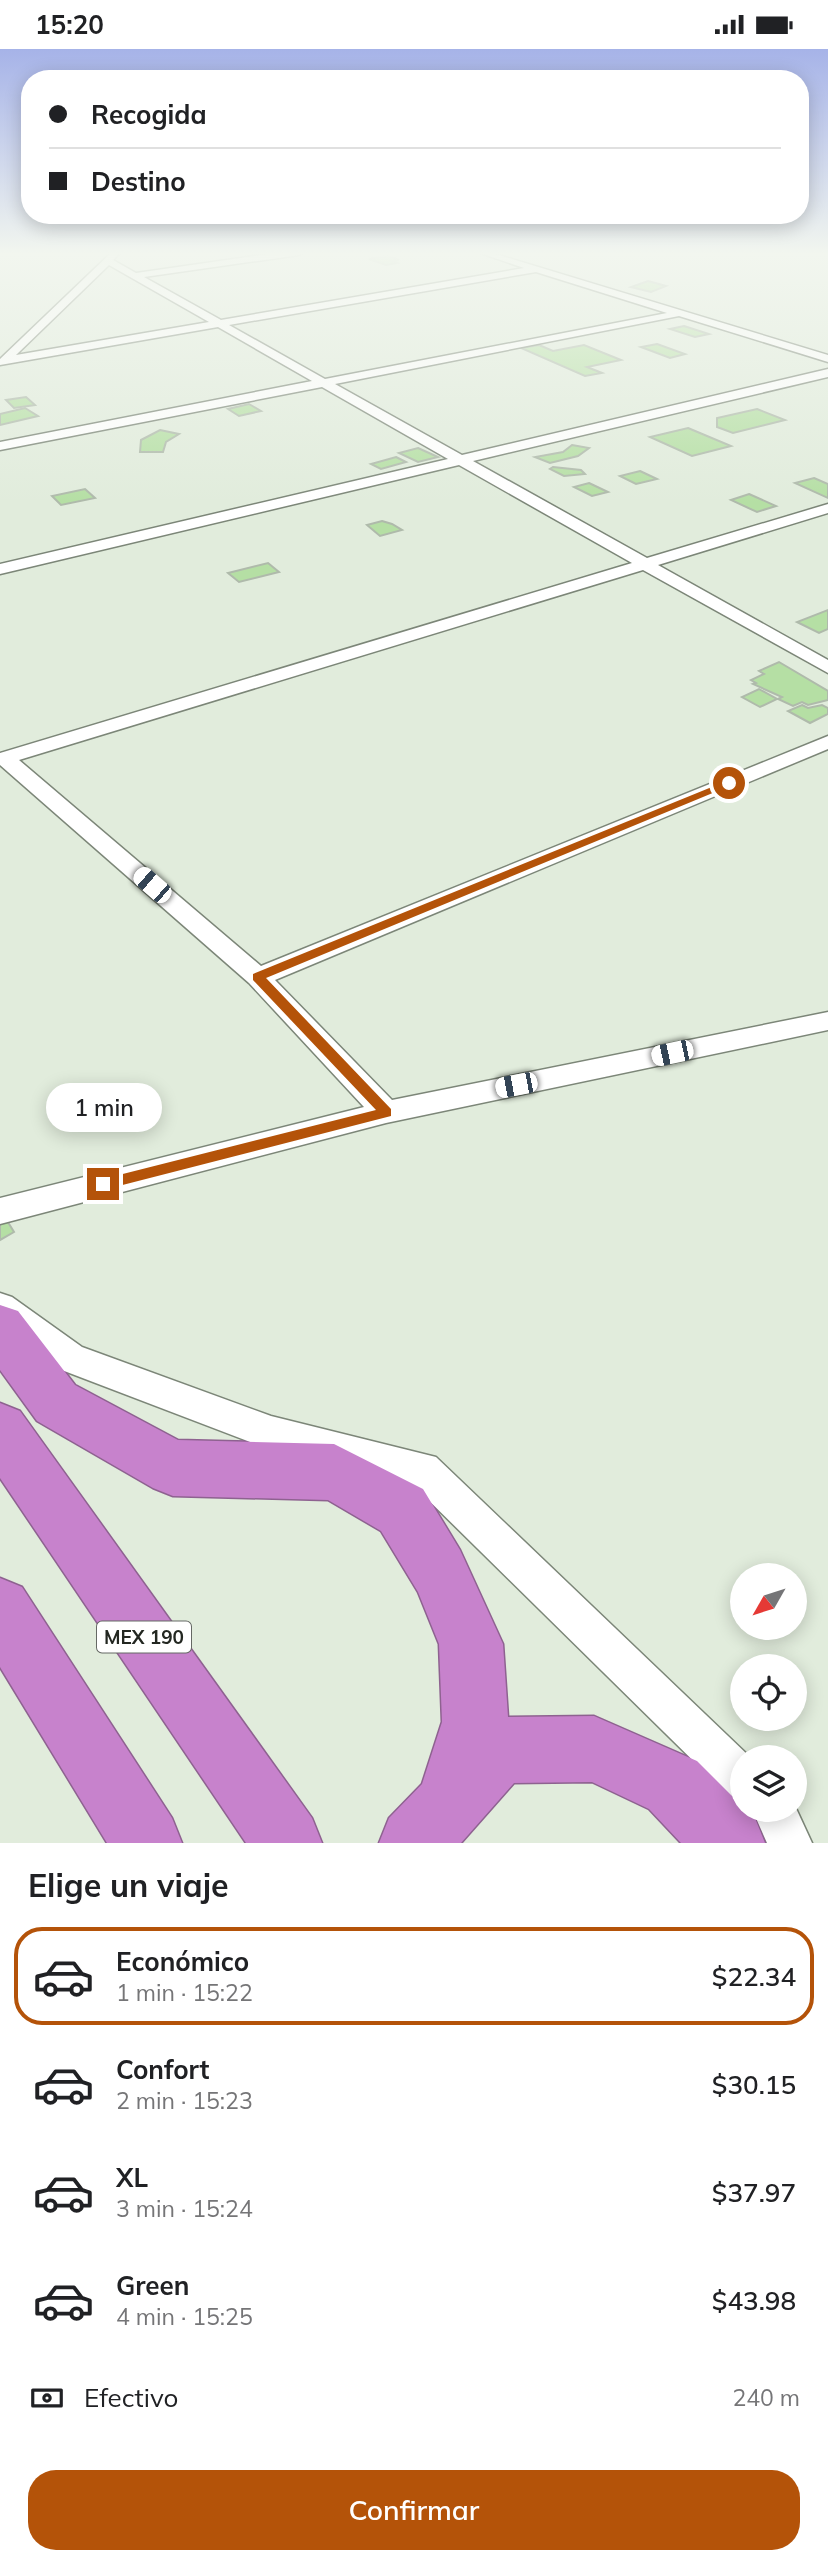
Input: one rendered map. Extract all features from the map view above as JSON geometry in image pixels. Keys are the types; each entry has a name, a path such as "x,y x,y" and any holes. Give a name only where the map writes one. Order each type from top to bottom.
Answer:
{"highway":[{"path":"0,1328 55,1403 173,1468 334,1472 402,1510 439,1571 471,1644 475,1722 432,1822"},
{"name":"MEX 190","path":"0,1430 287,1843"},
{"path":"0,1609 147,1843"},
{"path":"432,1822 499,1750 594,1749 673,1785 730,1843"}],"street":[{"path":"2,363 30,336"},
{"path":"2,363 153,336"},
{"path":"239,336 828,668"},
{"path":"0,446 564,336"},
{"path":"753,336 828,359"},
{"path":"0,569 828,373"},
{"path":"2,756 828,509"},
{"path":"258,977 828,742"},
{"path":"2,756 258,977 386,1112"},
{"path":"0,1211 386,1112 828,1021"},
{"path":"0,1307 71,1358 271,1433 423,1469 730,1767"},
{"path":"780,1822 790,1843"}],"building":[{"path":"657,344 685,354 670,358 641,347"},
{"path":"539,345 553,351 584,345 621,360 587,367 602,373 585,376 521,348"},
{"path":"26,397 35,405 14,408 6,400"},
{"path":"249,404 261,411 239,416 228,409"},
{"path":"25,408 38,416 0,425 0,414"},
{"path":"757,409 785,420 733,433 717,427 717,418"},
{"path":"688,428 731,446 692,456 650,437"},
{"path":"160,430 179,434 166,442 163,452 140,452 141,440"},
{"path":"572,445 589,448 578,456 550,463 535,457 563,452"},
{"path":"418,448 438,457 418,462 399,453"},
{"path":"396,457 406,462 381,469 371,464"},
{"path":"550,469 581,470 585,474 564,476"},
{"path":"640,471 657,479 636,484 620,476"},
{"path":"814,478 828,484 828,498 795,483"},
{"path":"589,483 608,492 592,496 574,487"},
{"path":"85,489 95,498 61,505 52,496"},
{"path":"749,494 776,506 757,512 731,500"},
{"path":"382,521 402,530 380,536 367,525"},
{"path":"268,563 279,572 239,582 228,573"},
{"path":"828,610 828,629 819,633 797,622"},
{"path":"779,662 828,691 828,700 808,705 802,702 793,706 778,699 782,697 753,684 756,683 751,680 764,674 759,671"},
{"path":"759,689 777,699 760,707 742,697"},
{"path":"802,705 808,708 822,705 828,708 828,714 810,723 788,711"},
{"path":"6,1219 14,1232 0,1240 0,1222"}],"route":[{"path":"103,1184 386,1112 258,977 729,783"}]}
